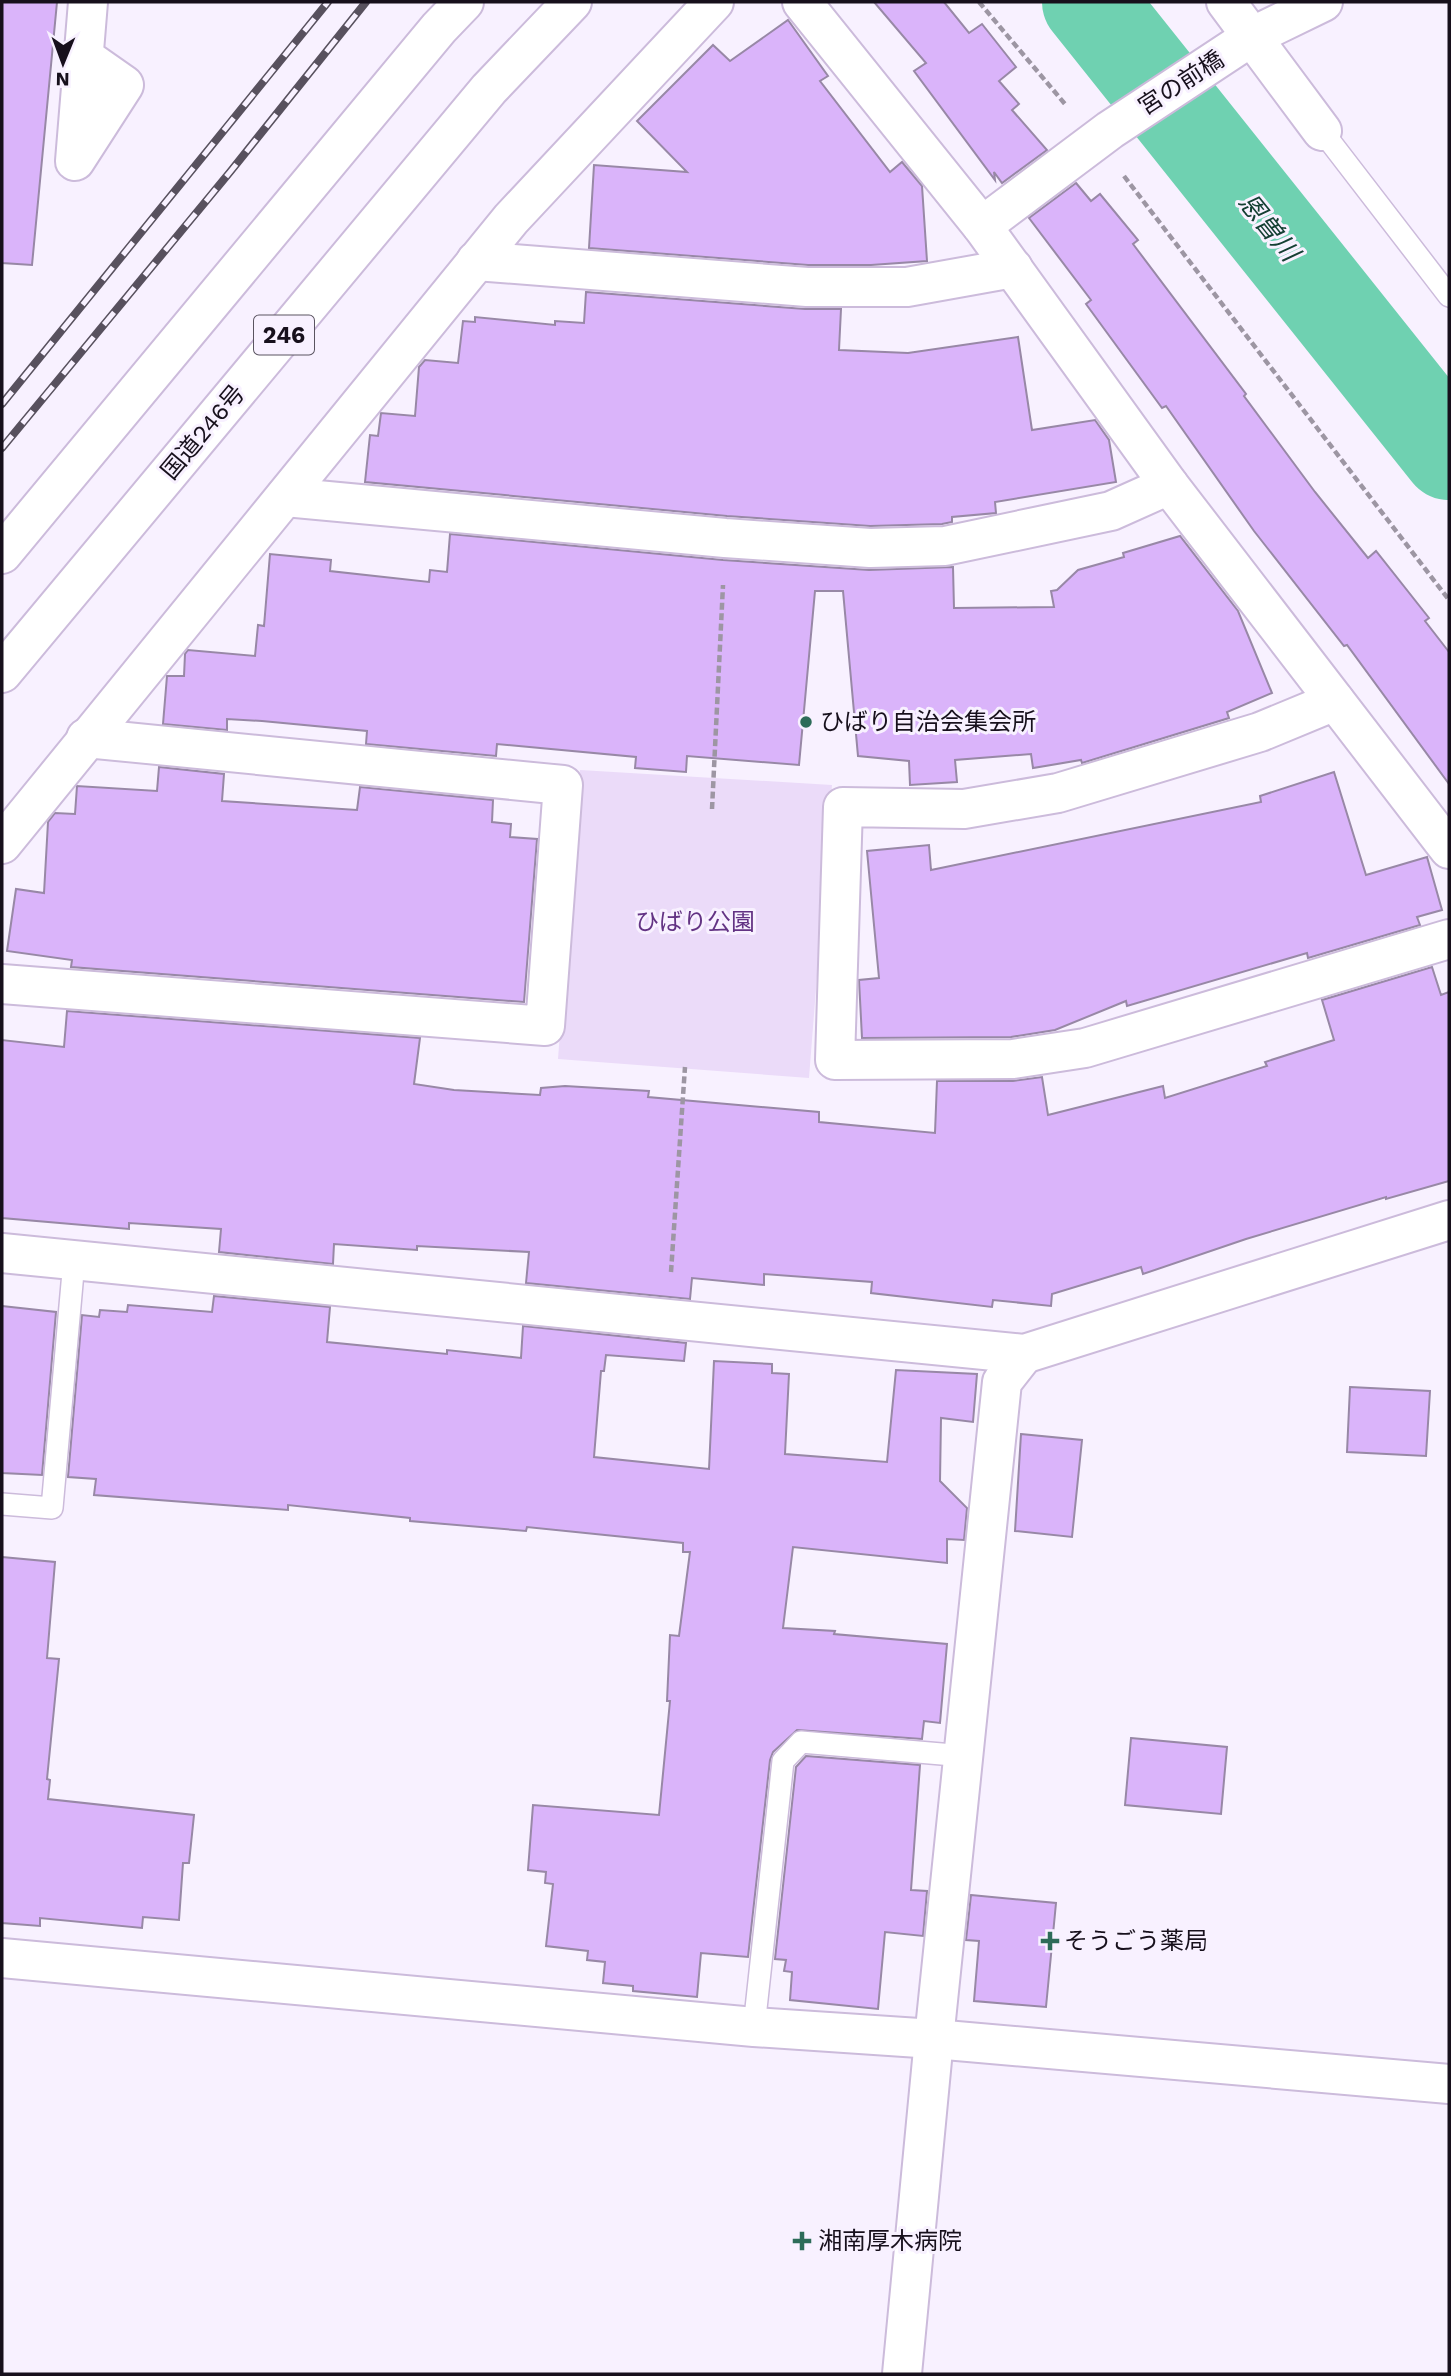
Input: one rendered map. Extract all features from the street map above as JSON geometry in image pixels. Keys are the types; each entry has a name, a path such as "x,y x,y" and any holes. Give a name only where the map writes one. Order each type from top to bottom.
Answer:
{"main road":[{"path":"84,57 88,2"},
{"path":"2,554 439,28 464,2"},
{"name":"国道246号","path":"2,673 480,100 572,2"},
{"path":"2,844 86,737 511,219 713,2"},
{"path":"802,2 982,226 1169,485 1449,849"},
{"path":"1226,2 1322,131"},
{"name":"宮の前橋","path":"982,226 1103,135 1251,37 1323,2"},
{"path":"476,261 807,287 907,287 1013,268"},
{"path":"285,497 725,538 870,548 945,546 1111,511 1169,485"},
{"path":"1335,701 1260,732 1058,793 964,809 843,807 835,1059 1013,1059 1085,1048 1449,939"},
{"path":"2,984 545,1026 563,785 86,737"},
{"path":"2,1253 1024,1354 1449,1220"},
{"path":"902,2374 1002,1382 1024,1354"},
{"path":"2,1958 754,2027 934,2039 1449,2084"}],"lane":[{"path":"1322,131 1449,296"},
{"path":"2,1504 52,1508 74,1261"},
{"path":"754,2027 783,1761 801,1742 965,1756"}],"path":[{"path":"979,2 1103,135 1449,600"},
{"path":"712,809 725,538"},
{"path":"667,1318 685,1067"}],"green space":[{"name":"ひばり公園","path":"580,770 832,785 809,1078 558,1059"}],"building":[{"path":"2,2 57,2 32,265 2,263"},
{"path":"874,2 944,2 969,33 982,24 1016,67 999,81 1019,104 1012,110 1047,150 1002,183 994,172 995,180 914,71 926,63"},
{"path":"788,20 828,76 820,81 890,172 902,162 922,186 927,261 871,265 808,265 589,248 594,165 687,172 637,121 713,45 730,61"},
{"path":"1076,183 1091,201 1100,194 1138,240 1133,244 1246,394 1244,396 1315,492 1368,558 1376,551 1429,618 1425,621 1449,652 1449,784 1347,645 1344,646 1254,531 1166,406 1162,408 1086,304 1091,300 1029,218"},
{"path":"586,292 805,309 841,309 839,350 908,353 1018,337 1032,430 1095,420 1109,440 1116,482 995,502 996,513 952,517 952,522 942,524 870,526 727,516 365,482 370,435 378,436 381,413 415,416 419,367 425,360 458,363 463,321 475,322 475,317 555,325 555,321 584,323"},
{"path":"450,534 723,560 869,570 953,567 954,608 1054,607 1051,591 1057,590 1078,570 1124,557 1123,553 1180,536 1238,611 1272,693 1227,712 1229,718 1082,763 1081,760 1033,768 1031,754 955,760 957,782 910,785 909,761 858,756 843,591 815,591 799,765 687,756 686,772 635,768 636,757 497,744 496,756 366,744 367,731 262,721 227,719 227,730 163,724 167,676 184,676 185,654 188,650 255,656 258,625 264,626 270,554 331,560 330,571 429,582 430,570 447,572"},
{"path":"159,767 224,774 222,801 357,810 360,787 493,800 492,822 511,824 510,837 537,839 524,1002 71,967 72,960 7,951 16,889 44,893 48,822 55,813 75,814 77,786 157,791"},
{"path":"1334,772 1366,875 1427,857 1442,910 1417,917 1420,925 1308,958 1307,953 1127,1006 1126,1001 1055,1030 1011,1037 862,1038 859,980 879,978 867,851 929,845 931,870 1261,802 1260,796"},
{"path":"1432,967 1441,995 1449,992 1449,1181 1246,1239 1143,1274 1141,1267 1052,1294 1051,1306 993,1300 992,1307 871,1293 872,1282 764,1274 764,1285 692,1278 690,1299 526,1283 529,1252 417,1246 417,1250 334,1244 333,1264 219,1252 221,1229 129,1223 129,1229 2,1218 2,1040 64,1047 67,1011 420,1038 414,1084 454,1090 540,1095 541,1088 565,1086 649,1091 648,1097 819,1112 819,1122 935,1133 937,1081 1013,1081 1042,1077 1048,1115 1163,1086 1165,1098 1267,1066 1265,1062 1334,1040 1322,1000"},
{"path":"214,1296 330,1307 327,1342 447,1354 447,1350 521,1358 523,1326 686,1343 684,1361 606,1355 604,1371 601,1371 594,1457 709,1469 714,1361 772,1364 772,1373 789,1374 785,1454 887,1462 896,1370 977,1374 973,1422 941,1418 940,1481 967,1508 964,1540 947,1539 947,1563 793,1547 783,1628 947,1644 940,1723 924,1721 922,1739 797,1730 773,1752 748,1957 701,1953 697,1997 633,1991 633,1986 603,1983 605,1962 587,1960 588,1951 546,1946 553,1884 545,1883 546,1872 528,1870 533,1805 659,1815 670,1701 667,1701 670,1635 679,1636 690,1552 683,1552 683,1543 527,1527 526,1531 410,1521 410,1518 288,1505 288,1510 94,1495 96,1479 68,1477 82,1315 99,1317 100,1310 127,1312 128,1305 212,1312"},
{"path":"2,1306 56,1312 42,1475 2,1473"},
{"path":"1350,1387 1430,1391 1426,1456 1347,1452"},
{"path":"1021,1434 1082,1440 1072,1537 1015,1531"},
{"path":"2,1557 55,1562 47,1658 59,1659 47,1779 50,1780 48,1799 194,1815 189,1863 183,1863 179,1920 143,1917 142,1928 40,1918 40,1926 2,1923"},
{"path":"1131,1738 1227,1747 1221,1814 1125,1805"},
{"path":"806,1756 920,1765 911,1890 927,1891 923,1936 885,1932 878,2009 790,2000 792,1972 784,1971 786,1960 775,1959 796,1767"},
{"path":"971,1895 1056,1903 1046,2007 974,2001 979,1941 966,1940"}],"waterway":[{"name":"恩曽川","path":"1089,2 1449,453"}],"railway":[{"path":"2,404 328,2"},
{"path":"2,448 230,172 366,2"}],"place":[{"name":"ひばり自治会集会所","path":"806,722"},
{"name":"そうごう薬局","path":"1050,1941"},
{"name":"湘南厚木病院","path":"802,2241"}]}
